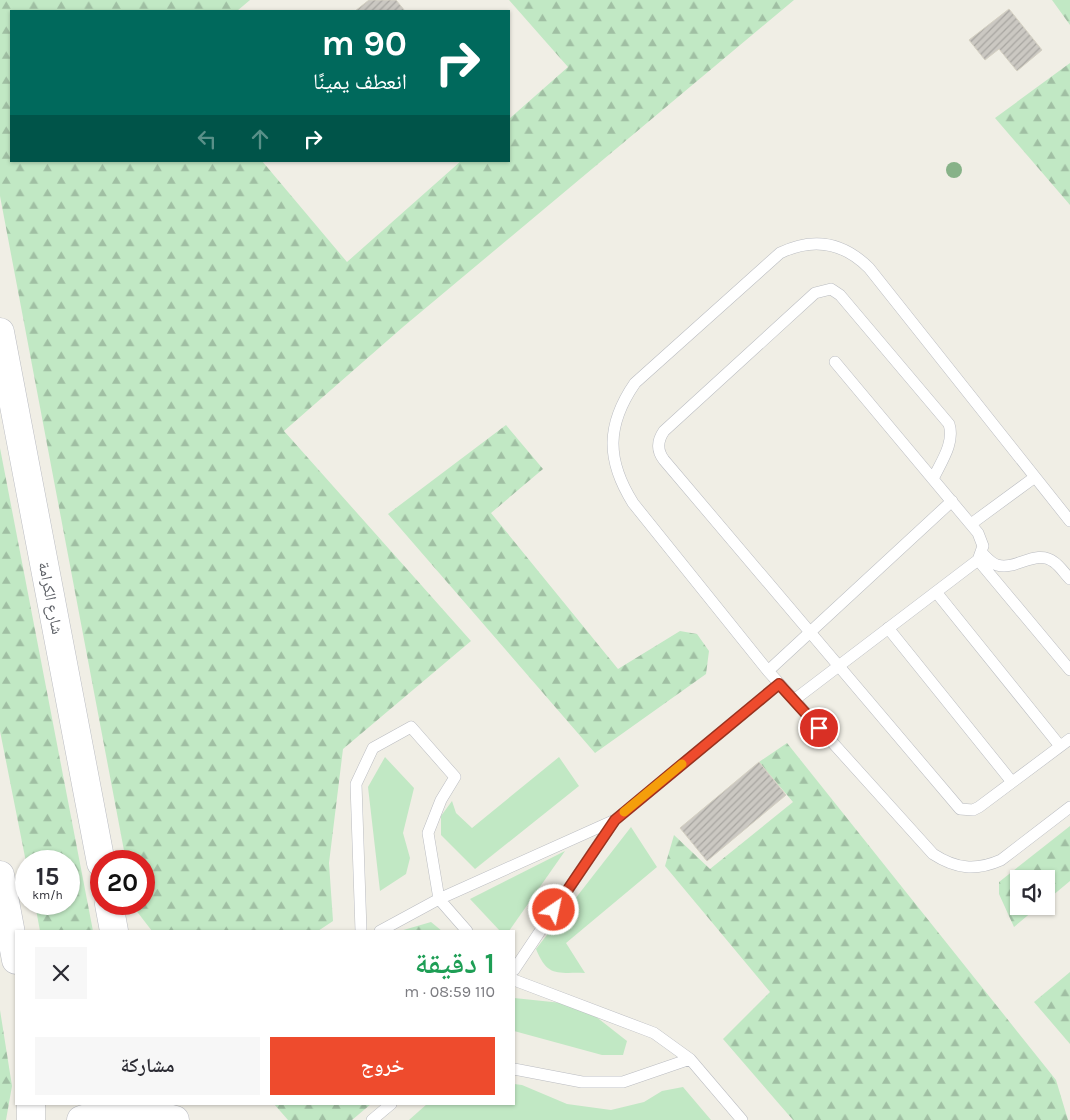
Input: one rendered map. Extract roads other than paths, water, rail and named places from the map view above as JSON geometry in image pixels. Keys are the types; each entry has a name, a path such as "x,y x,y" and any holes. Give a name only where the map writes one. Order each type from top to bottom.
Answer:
{"main road":[{"name":"شارع الكرامة","path":"0,332 99,850"},
{"path":"0,875 15,955"},
{"path":"111,915 114,930"},
{"path":"31,1105 31,1120"},
{"path":"172,1105 180,1120"},
{"path":"81,1120 106,1112 144,1111 175,1120"}],"lane":[{"path":"1070,521 859,258 847,250 820,243 806,244 780,253 635,383 623,401 615,421 612,443 615,464 622,484 633,503 779,684 933,854 945,862 973,868 988,866 1001,860 1070,807"},
{"path":"933,479 949,444 951,430 949,424 840,295 831,290 815,293 664,432 658,443 660,455 960,809 973,810 1070,739"},
{"path":"794,700 936,592 980,556 982,539 971,524 835,362"},
{"path":"971,524 1035,477"},
{"path":"768,671 952,501"},
{"path":"980,556 994,564 1003,566 1036,558 1049,559 1070,579"},
{"path":"980,556 1070,670"},
{"path":"936,592 1060,746"},
{"path":"888,628 1012,782"},
{"path":"382,930 439,899 615,820 779,684"},
{"path":"362,930 356,784 373,748 411,728 455,777 440,800 428,833 439,899 467,930"},
{"path":"515,969 615,820"},
{"path":"515,980 654,1033 690,1059 742,1120"},
{"path":"515,1069 582,1082 623,1082 690,1059"},
{"path":"372,1120 390,1105"}]}
